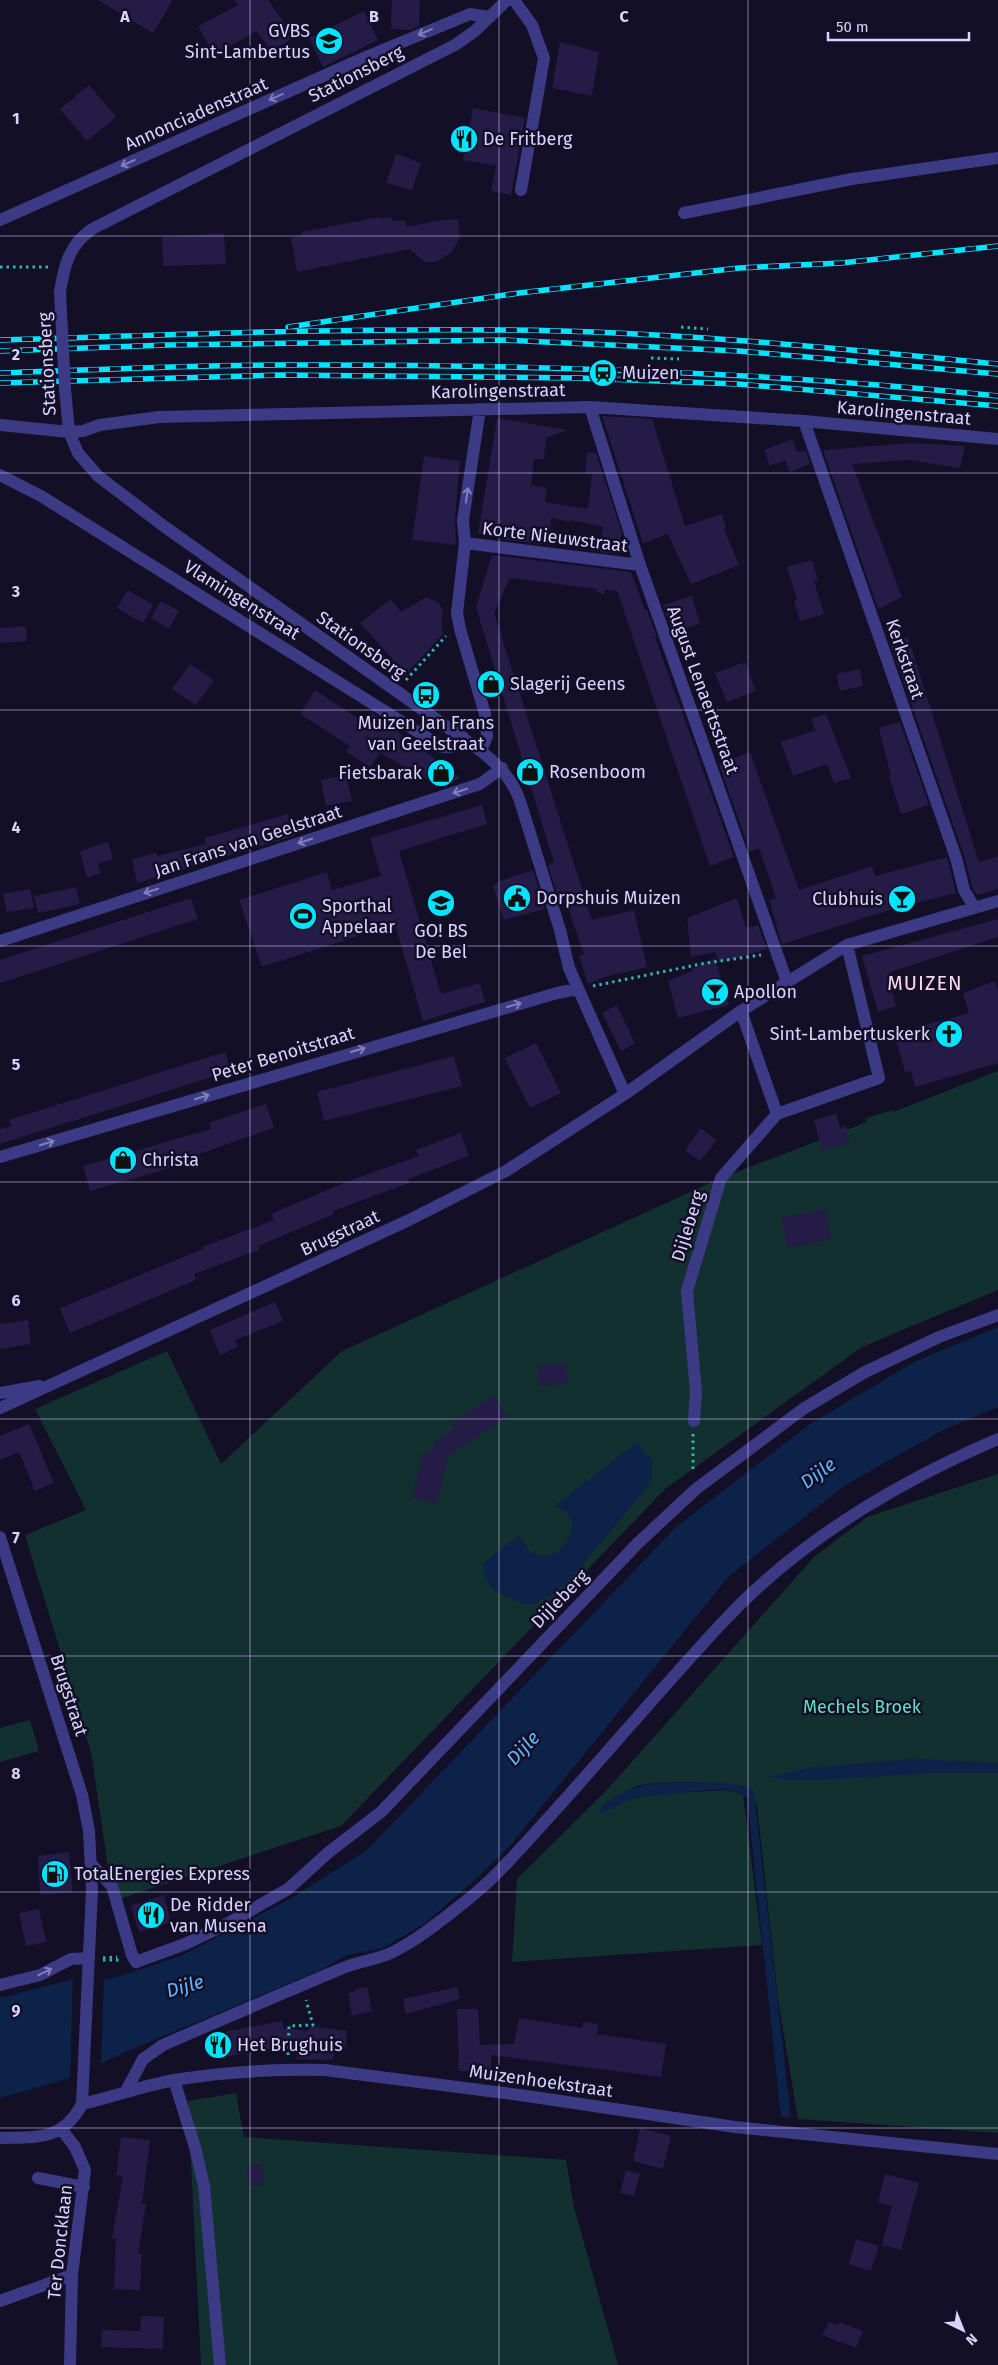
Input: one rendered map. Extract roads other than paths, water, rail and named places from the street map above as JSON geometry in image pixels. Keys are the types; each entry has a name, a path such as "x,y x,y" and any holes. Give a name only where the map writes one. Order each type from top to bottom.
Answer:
{"street":[{"name":"Stationsberg","path":"507,0 490,17 455,45 92,228 75,243 64,267 60,292 66,415 69,432 78,453 87,464 122,495 463,737 502,768 515,786 577,990 625,1094"},
{"path":"514,0 532,25 544,58 521,190"},
{"name":"Annonciadenstraat","path":"0,220 357,61 453,21 470,14 490,17"},
{"path":"684,213 852,178 998,158"},
{"name":"Karolingenstraat","path":"0,425 69,432 83,431 100,425 159,417 590,408 804,421 998,439"},
{"name":"August Lenaertsstraat","path":"590,408 640,565 787,982"},
{"path":"480,409 463,520 465,543 457,613 485,714 487,736 481,751"},
{"name":"Kerkstraat","path":"804,421 956,858 964,890 974,907"},
{"name":"Vlamingenstraat","path":"0,475 41,496 442,747 451,747 463,737"},
{"name":"Korte Nieuwstraat","path":"465,543 640,565"},
{"name":"Jan Frans van Geelstraat","path":"0,940 480,784 502,768"},
{"name":"Brugstraat","path":"0,1408 460,1196 506,1171 625,1094 741,1011 847,945 998,901"},
{"path":"741,1011 777,1114 879,1078 847,945"},
{"name":"Peter Benoitstraat","path":"0,1157 557,993 577,990"},
{"name":"Dijleberg","path":"694,1421 696,1392 687,1291 721,1178 777,1114"},
{"name":"Dijleberg","path":"92,1865 112,1886 132,1955 136,1962 225,1925 288,1889 329,1852 381,1812 638,1543 696,1489 803,1409 866,1372 939,1338 998,1315"},
{"name":"Brugstraat","path":"0,1393 58,1382"},
{"path":"126,2091 143,2059 163,2045 349,1965 391,1953 408,1944 469,1899 514,1855 572,1792 725,1620 776,1572 821,1537 876,1501 939,1466 998,1439"},
{"name":"Brugstraat","path":"0,1538 82,1795 92,1865 82,2104"},
{"path":"0,1985 40,1975 71,1959 89,1962"},
{"name":"Muizenhoekstraat","path":"82,2104 174,2080 223,2074 325,2070 527,2096 735,2127 998,2154"},
{"path":"174,2080 195,2147 204,2186 220,2365"},
{"path":"0,2138 41,2136 62,2130 76,2116 82,2104"},
{"name":"Ter Doncklaan","path":"62,2130 81,2159 85,2170 72,2275 70,2365"},
{"path":"38,2178 84,2187"},
{"path":"0,2301 72,2275"}],"water":[{"name":"Dijle","path":"998,1327 998,1407 945,1429 847,1484 729,1576 509,1847 476,1879 424,1924 383,1948 347,1955 321,1970 123,2053 70,2078 0,2098 0,1998 73,1979 104,1980 185,1954 290,1899 367,1850 676,1527 810,1424 916,1361"},
{"path":"637,1442 652,1461 652,1477 646,1489 569,1580 549,1597 528,1605 507,1597 492,1588 484,1575 483,1563 519,1535 526,1546 534,1553 543,1556 559,1551 570,1534 573,1522 566,1511 555,1506"},
{"path":"915,1759 998,1763 998,1773 931,1773 819,1780 790,1780 770,1777 808,1768"},
{"path":"721,1782 747,1787 754,1791 791,2117 781,2117 747,1798 741,1793 732,1791 702,1790 634,1798 624,1801 600,1814 598,1811 612,1799 626,1791 641,1786"}],"railway":[{"path":"288,327 519,293 739,268 841,263 998,246"},
{"path":"0,340 314,331 564,331 750,341 998,364"},
{"path":"0,351 167,345 505,340 739,351 998,374"},
{"path":"0,373 246,365 550,368 819,380 998,396"},
{"path":"0,383 280,375 579,378 738,384 998,406"}],"place":[{"name":"GVBS Sint-Lambertus","path":"329,41"},
{"name":"De Fritberg","path":"464,139"},
{"name":"Muizen","path":"603,373"},
{"name":"Slagerij Geens","path":"491,684"},
{"name":"Muizen Jan Frans van Geelstraat","path":"426,695"},
{"name":"Rosenboom","path":"530,772"},
{"name":"Fietsbarak","path":"441,773"},
{"name":"Dorpshuis Muizen","path":"517,898"},
{"name":"Clubhuis","path":"902,899"},
{"name":"GO! BS De Bel","path":"441,903"},
{"name":"Sporthal Appelaar","path":"303,916"},
{"name":"Apollon","path":"715,992"},
{"name":"Sint-Lambertuskerk","path":"949,1034"},
{"name":"Christa","path":"123,1160"},
{"name":"TotalEnergies Express","path":"55,1874"},
{"name":"De Ridder van Musena","path":"151,1915"},
{"name":"Het Brughuis","path":"218,2045"}],"district":[{"name":"MUIZEN","path":"925,983"}],"park label":[{"name":"Mechels Broek","path":"862,1707"}]}
